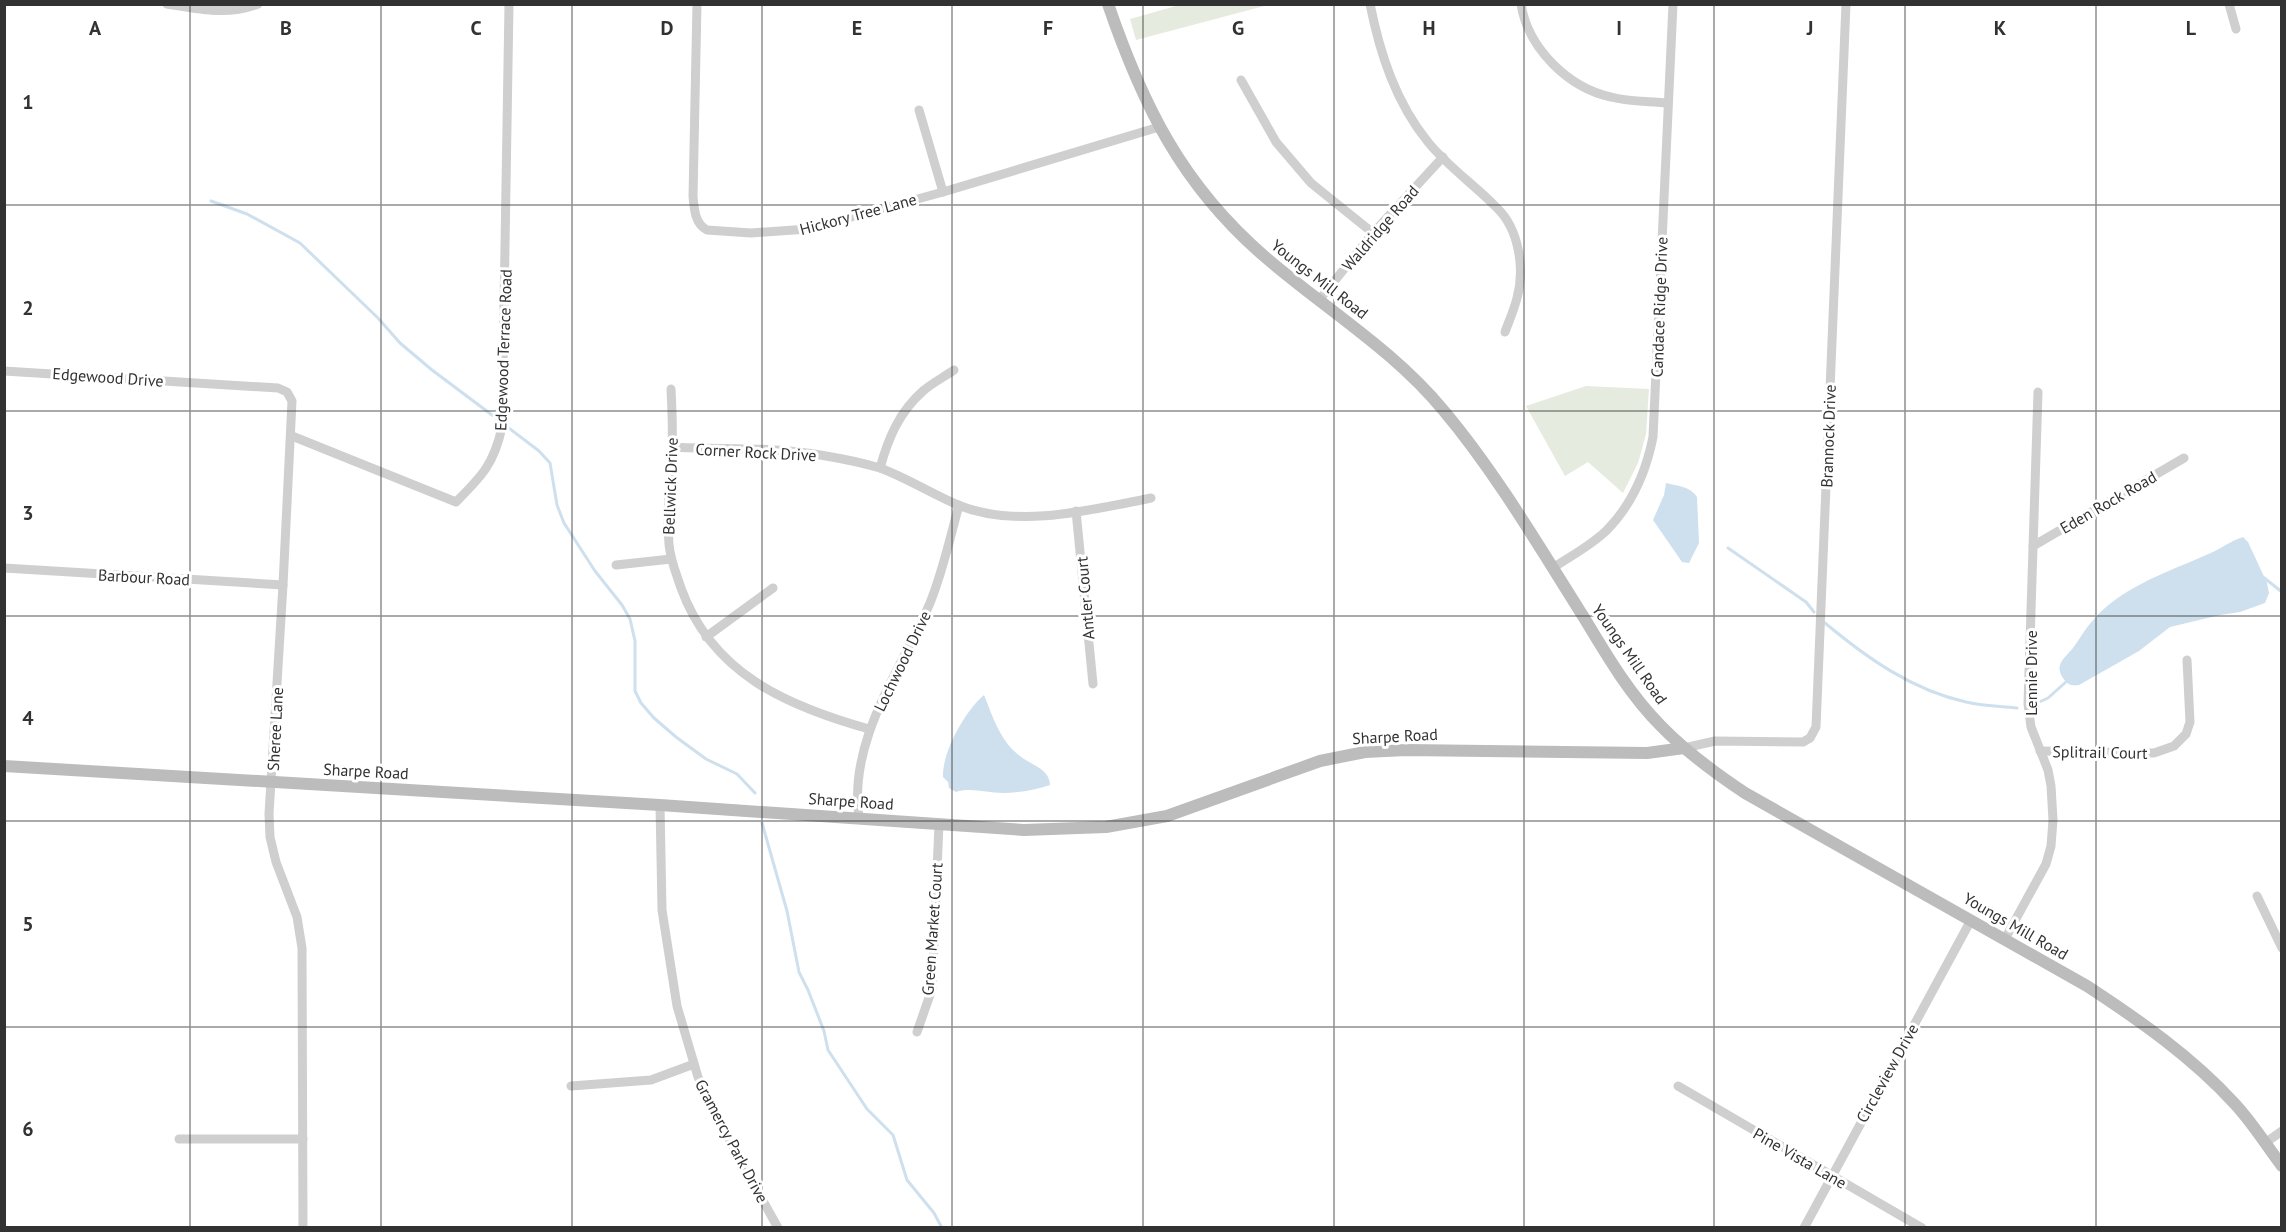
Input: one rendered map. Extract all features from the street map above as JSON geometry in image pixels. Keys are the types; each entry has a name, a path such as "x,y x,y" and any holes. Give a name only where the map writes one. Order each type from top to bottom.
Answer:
{"street":[{"path":"169,5 203,11 228,12 258,4"},
{"name":"Edgewood Terrace Road","path":"292,436 456,502 484,474 494,455 502,423 509,4"},
{"name":"Hickory Tree Lane","path":"697,4 694,212 702,227 714,232 751,233 808,229 943,192 1159,127"},
{"name":"Youngs Mill Road","path":"1108,4 1142,91 1159,127 1191,178 1229,224 1265,257 1402,366 1443,410 1477,453 1616,669 1659,724 1708,769 1745,793 2087,986 2163,1040 2202,1072 2233,1102 2282,1166"},
{"path":"1370,4 1377,38 1397,92 1427,141 1458,174 1499,209 1511,227 1519,251 1520,273 1518,296 1505,332"},
{"path":"1521,4 1528,28 1536,44 1559,70 1584,87 1611,97 1668,103"},
{"name":"Candace Ridge Drive","path":"1552,568 1605,531 1623,511 1648,460 1653,437 1673,4"},
{"name":"Brannock Drive","path":"1684,748 1715,741 1803,742 1810,738 1816,727 1846,4"},
{"path":"2229,4 2236,29"},
{"path":"1241,80 1276,142 1311,183 1373,233"},
{"path":"919,110 943,192"},
{"name":"Waldridge Road","path":"1320,299 1373,233 1443,158"},
{"path":"880,468 892,432 901,417 923,391 954,370"},
{"name":"Edgewood Drive","path":"4,371 212,384"},
{"name":"Sheree Lane","path":"212,384 278,388 287,392 293,405 269,814 270,837 276,862 297,917 302,948 303,1227"},
{"name":"Bellwick Drive","path":"671,389 672,447 668,519 671,559 687,603 706,637 723,657 764,689 839,720 869,729"},
{"name":"Lennie Drive","path":"2005,939 2046,864 2051,846 2053,820 2051,786 2031,727 2028,704 2038,392"},
{"name":"Corner Rock Drive","path":"672,447 801,452 880,468 959,505 993,514 1027,516 1076,511 1151,498"},
{"name":"Eden Rock Road","path":"2033,546 2184,458"},
{"name":"Lochwood Drive","path":"859,818 856,798 858,774 869,729 937,585 959,505"},
{"name":"Antler Court","path":"1076,511 1093,684"},
{"path":"616,566 671,559"},
{"name":"Barbour Road","path":"4,568 284,585"},
{"path":"706,637 773,588"},
{"name":"Splitrail Court","path":"2040,751 2154,753 2174,746 2186,734 2190,722 2187,660"},
{"name":"Sharpe Road","path":"4,766 1047,830 1137,823 1206,804 1320,761 1365,752 1406,750 1647,753 1684,748"},
{"name":"Gramercy Park Drive","path":"660,805 660,877 665,941 677,1006 694,1064 713,1110 732,1148 778,1227"},
{"name":"Green Market Court","path":"917,1032 932,989 939,824"},
{"path":"2257,896 2282,948"},
{"name":"Circleview Drive","path":"1804,1227 1971,920"},
{"path":"571,1086 651,1080 694,1064"},
{"name":"Pine Vista Lane","path":"1678,1086 1830,1176 1922,1227"},
{"path":"2265,1143 2282,1131"},
{"path":"178,1139 303,1139"}],"shaded area":[{"path":"1183,4 1268,5 1136,40 1130,19"},
{"path":"1586,386 1649,389 1646,434 1638,463 1623,493 1588,462 1565,476 1526,406"}],"water":[{"path":"1666,483 1687,489 1697,497 1699,543 1689,563 1682,562 1653,520 1664,495"},
{"path":"2243,537 2248,542 2267,583 2269,593 2265,603 2240,612 2170,627 2139,651 2079,685 2070,684 2065,680 2060,665 2089,625 2114,601 2158,575"},
{"path":"984,695 1007,743 1020,756 1043,771 1050,785 1009,793 973,790 956,792 949,788 948,782 943,777 946,756 962,721"}],"waterway":[{"path":"211,201 247,214 300,243 378,318 400,343 500,421"},
{"path":"505,425 539,451 550,463 557,505 564,523 630,619 635,641 635,691 641,703 676,737 706,759 737,774 755,793"},
{"path":"1728,548 1806,602 1814,612"},
{"path":"2262,578 2282,592"},
{"path":"1825,623 1874,660 1927,690 1972,703 2017,708"},
{"path":"2037,703 2048,698 2067,681"},
{"path":"762,823 787,911 799,972 824,1031 828,1050 867,1109 893,1135 907,1180 934,1213 942,1228"}]}
